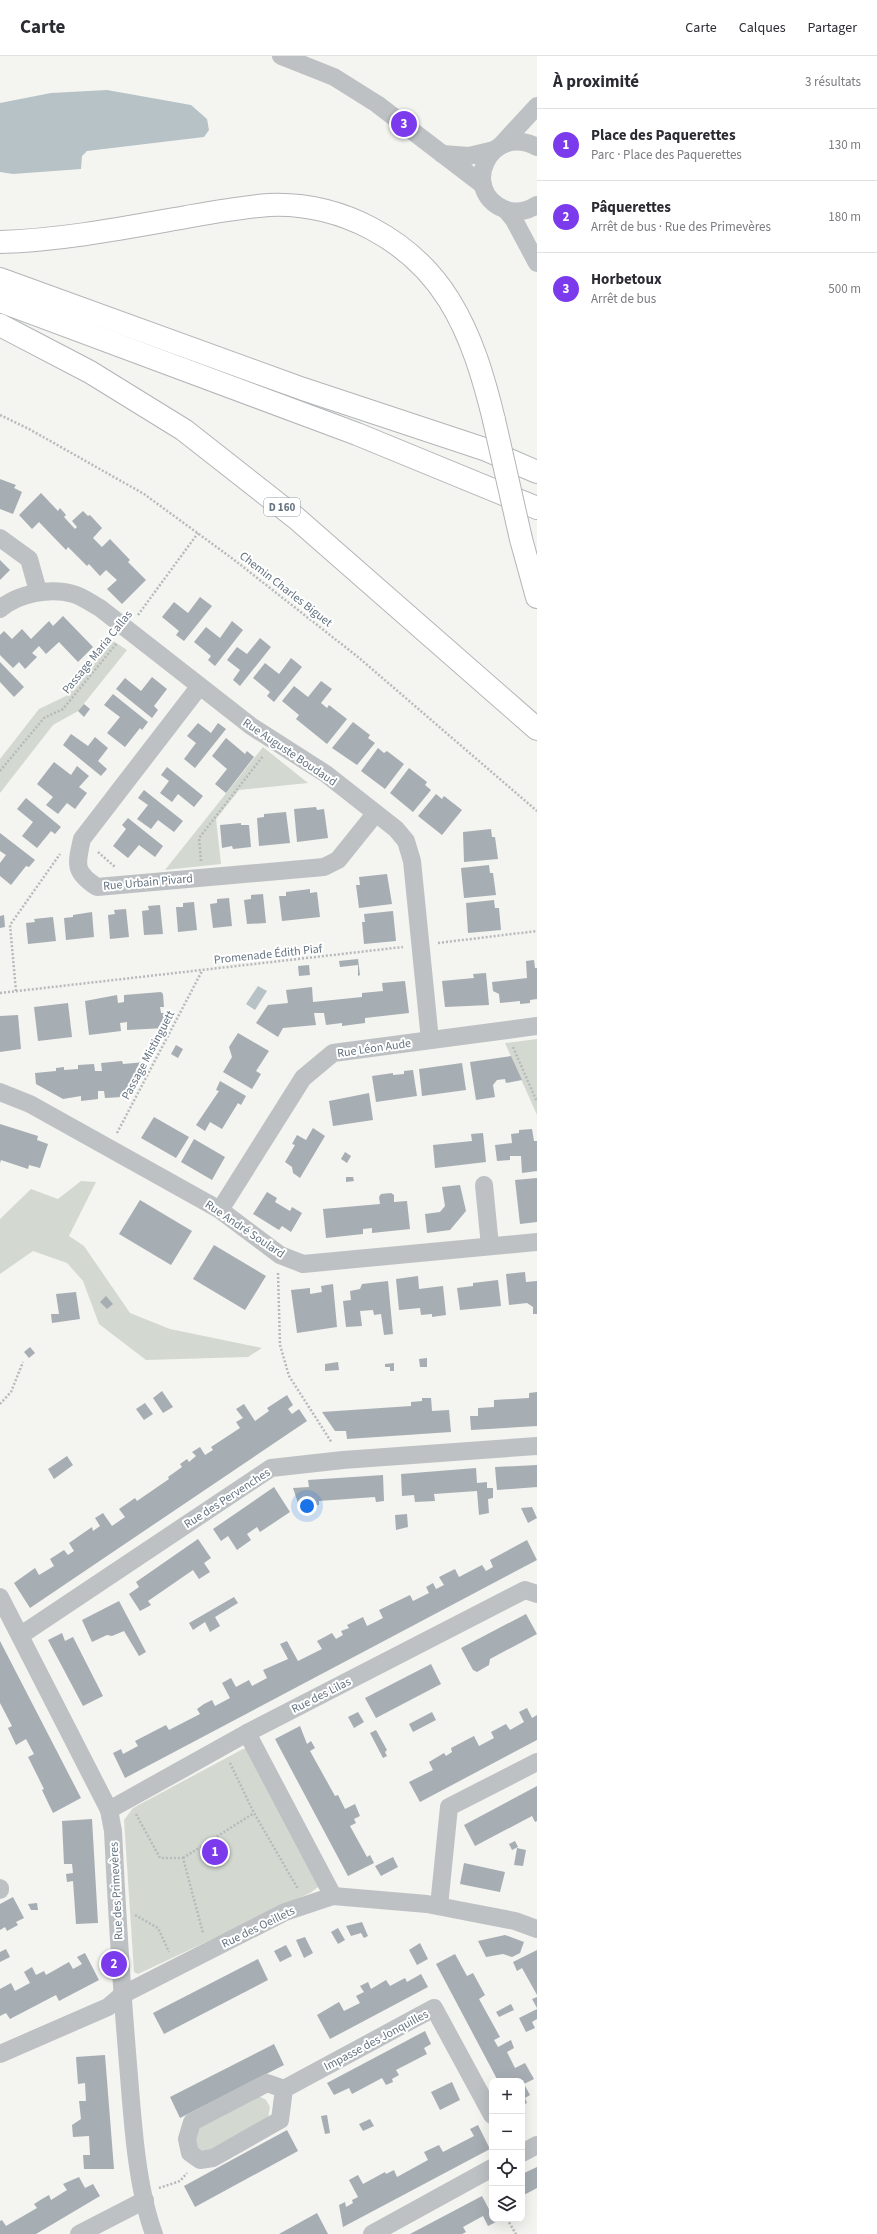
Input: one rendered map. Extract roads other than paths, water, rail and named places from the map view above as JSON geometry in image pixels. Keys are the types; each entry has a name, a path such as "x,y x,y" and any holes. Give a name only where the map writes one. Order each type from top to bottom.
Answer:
{"highway":[{"path":"0,242 35,241 75,236 224,210 270,205 313,208 355,220 390,239 430,275 449,299 473,349 494,420 521,539 537,597"},
{"path":"0,279 303,389 484,449 537,472"},
{"path":"0,301 364,436 537,508"},
{"name":"D 160","path":"0,324 83,368 184,430 296,518 537,729"}],"street":[{"path":"282,56 334,77 382,108 483,185"},
{"path":"537,106 488,156 482,170 483,185 491,200 506,210 514,220 537,262"},
{"path":"442,154 469,156 520,141 537,147"},
{"path":"506,210 524,211 537,205"},
{"path":"537,256 537,262"},
{"path":"0,538 29,559 38,591"},
{"name":"Rue Auguste Boudaud","path":"0,610 15,600 38,591 73,594 100,608 199,687 251,726 326,774 375,814 396,828 406,841 412,861 430,1040"},
{"name":"Rue Urbain Pivard","path":"199,687 82,839 77,861 83,878 97,887 324,867 338,860 375,814"},
{"name":"Rue Léon Aude","path":"220,1210 303,1078 333,1053 537,1026"},
{"name":"Rue André Soulard","path":"0,1092 30,1104 220,1210 280,1255 303,1264 537,1242"},
{"path":"484,1185 490,1246"},
{"name":"Rue des Pervenches","path":"21,1635 271,1468 343,1460 537,1446"},
{"name":"Rue des Lilas","path":"109,1810 246,1733 525,1590 537,1594"},
{"name":"Rue des Primevères","path":"0,1597 21,1635 109,1810 113,1831 122,1995 132,2117 145,2200 154,2234"},
{"path":"246,1733 333,1896"},
{"path":"439,1906 449,1807 537,1762"},
{"name":"Rue des Oeillets","path":"0,2054 108,2007 122,1995 285,1912 333,1896 439,1906 515,1922 537,1929"},
{"name":"Impasse des Jonquilles","path":"290,2086 434,2008 491,2114"},
{"path":"267,2083 290,2086 280,2120 213,2158 200,2160 190,2153 187,2139 192,2122 267,2083"},
{"path":"525,2151 537,2145"},
{"path":"372,2234 489,2170"},
{"path":"79,2234 145,2200"}],"place":[{"name":"Horbetoux","path":"404,124"},
{"name":"Place des Paquerettes","path":"215,1852"},
{"name":"Pâquerettes","path":"114,1964"}]}
